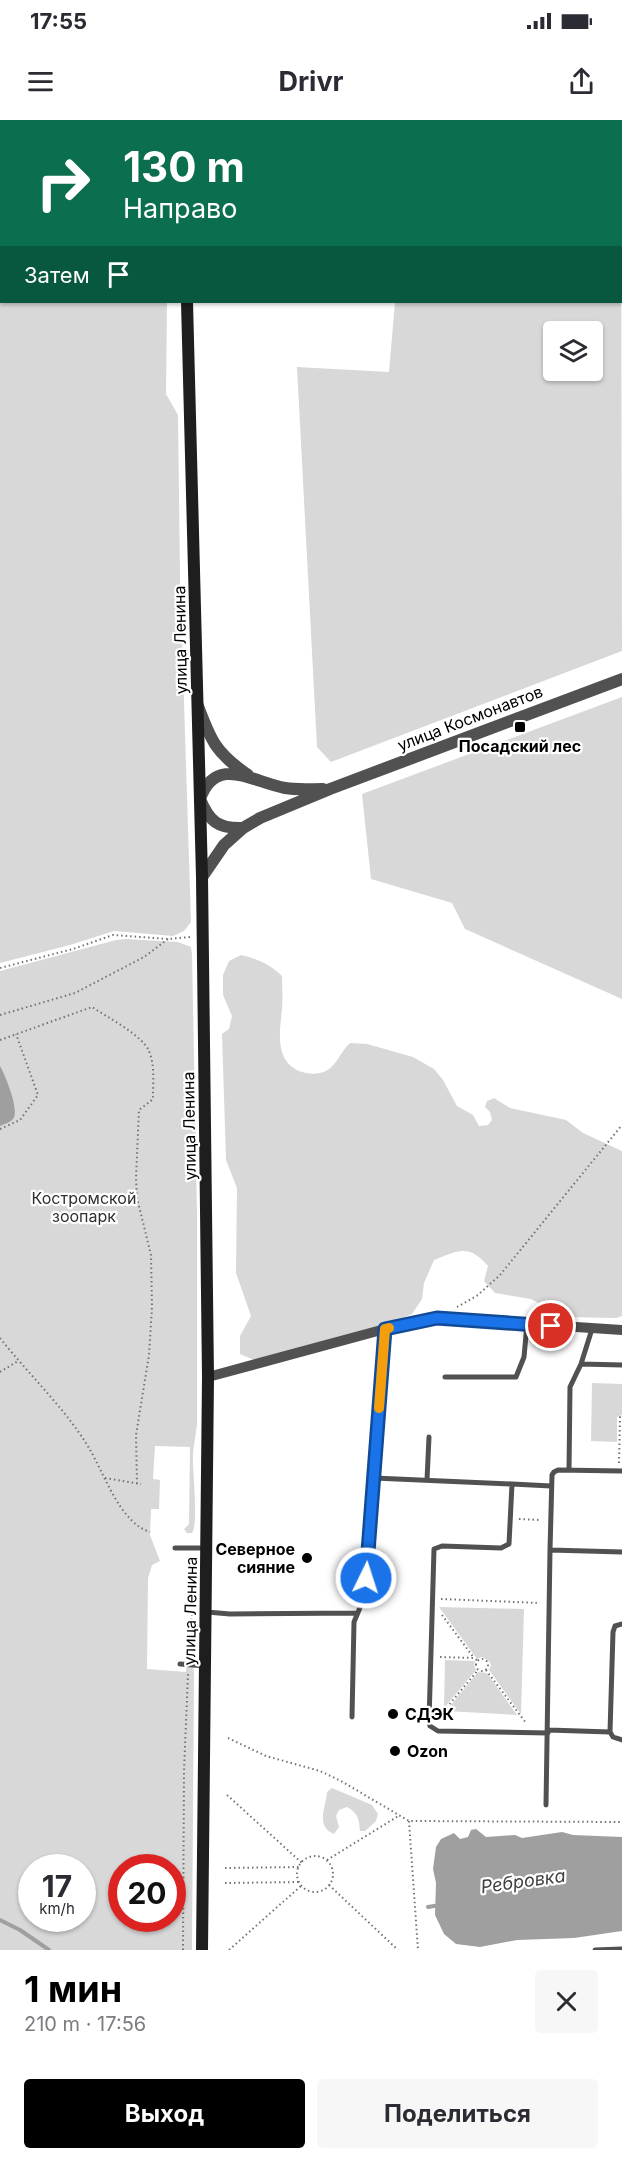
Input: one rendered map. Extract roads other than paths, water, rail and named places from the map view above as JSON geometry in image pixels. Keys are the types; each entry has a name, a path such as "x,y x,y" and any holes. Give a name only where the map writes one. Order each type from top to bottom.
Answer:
{"main road":[{"name":"улица Ленина","path":"187,303 202,877 208,1377 202,1950"}],"street":[{"name":"улица Космонавтов","path":"202,877 224,845 243,828 330,789 622,679"},
{"path":"198,704 210,738 228,761 259,782"},
{"path":"243,828 231,829 217,824 207,815 200,799 204,787 212,778 225,773 287,789 330,789"},
{"path":"208,1377 385,1329 437,1318 622,1330"}],"lane":[{"path":"446,1377 516,1377 524,1357 527,1324"},
{"path":"352,1717 354,1622 364,1598 385,1329"},
{"path":"568,1470 570,1387 581,1364 592,1329"},
{"path":"581,1364 622,1365"},
{"path":"427,1480 429,1437"},
{"path":"546,1805 551,1486 554,1472 620,1471"},
{"path":"374,1478 551,1486"},
{"path":"512,1484 510,1540 505,1547 442,1546 434,1549 435,1599 430,1727 438,1731 610,1732"},
{"path":"175,1548 207,1548"},
{"path":"550,1550 622,1552"},
{"path":"207,1612 230,1614 357,1613"},
{"path":"622,1624 615,1626 613,1632 610,1732 612,1737 622,1740"},
{"path":"180,1664 206,1666"},
{"path":"595,1950 622,1948"}],"water":[{"path":"0,1066 11,1092 15,1115 12,1120 0,1126"},
{"path":"476,1829 486,1837 515,1835 522,1838 562,1832 573,1835 622,1837 622,1931 574,1938 517,1940 480,1947 456,1944 444,1934 435,1915 436,1883 433,1869 436,1847 441,1839 454,1833 460,1839 468,1837 471,1830"}],"waterway":[{"name":"Ребровка","path":"428,1907 440,1905"},
{"name":"Ребровка","path":"0,1920 20,1930 49,1950"}],"place":[{"name":"Посадский лес","path":"520,727"},
{"name":"Северное сияние","path":"307,1558"},
{"name":"СДЭК","path":"393,1714"},
{"name":"Ozon","path":"395,1751"}],"park label":[{"name":"Костромской зоопарк","path":"84,1207"}]}
